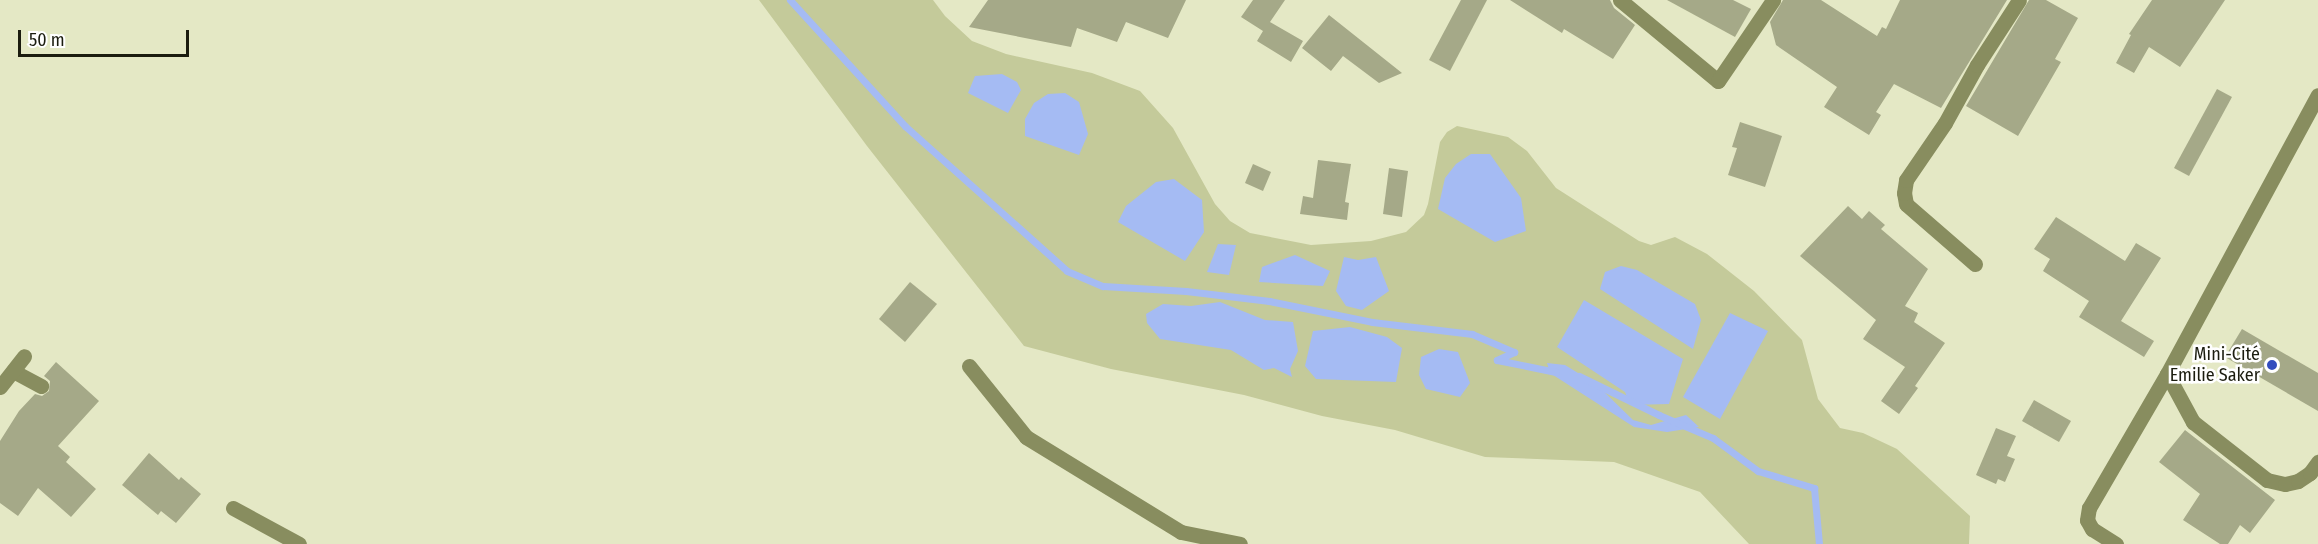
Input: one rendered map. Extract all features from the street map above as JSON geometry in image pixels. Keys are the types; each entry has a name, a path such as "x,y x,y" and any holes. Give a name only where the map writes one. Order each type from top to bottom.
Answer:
{"street":[{"path":"1620,0 1718,81 1773,0"},
{"path":"1975,264 1906,204 1904,193 1906,180 1945,123 1977,65 2019,0"},
{"path":"2116,544 2092,529 2086,520 2089,508 2167,374 2318,95"},
{"path":"0,387 24,356"},
{"path":"969,366 1026,437 1181,532 1240,544"},
{"path":"13,371 41,386"},
{"path":"2167,374 2193,422 2267,480 2285,484 2298,481 2318,462"},
{"path":"233,508 299,544"}],"green space":[{"path":"759,0 933,0 945,16 972,41 1006,54 1092,73 1140,91 1173,128 1215,204 1230,221 1250,233 1311,245 1371,241 1406,232 1424,215 1440,142 1447,132 1457,126 1508,137 1527,151 1556,188 1639,241 1651,245 1675,237 1707,254 1754,291 1802,340 1818,399 1840,428 1863,433 1897,449 1970,516 1969,544 1749,544 1700,492 1614,462 1485,457 1395,430 1322,416 1244,395 1111,369 1024,346 867,146"}],"water":[{"path":"1002,74 1017,82 1021,90 1008,113 968,93 975,76"},
{"path":"1065,93 1079,102 1088,134 1079,155 1025,136 1025,119 1034,103 1048,94"},
{"path":"1471,154 1490,154 1521,198 1526,231 1495,242 1438,209 1445,178 1456,164"},
{"path":"1174,179 1202,200 1204,232 1185,261 1118,222 1126,206 1156,182"},
{"path":"1218,244 1236,245 1229,275 1207,272"},
{"path":"1295,255 1330,271 1323,286 1259,282 1262,267"},
{"path":"1344,257 1358,260 1376,257 1389,291 1362,310 1346,306 1336,291"},
{"path":"1621,266 1637,270 1695,304 1701,320 1693,349 1600,289 1605,272"},
{"path":"1584,300 1683,359 1669,404 1630,405 1625,392 1557,347"},
{"path":"1220,302 1265,320 1293,322 1298,351 1290,369 1292,377 1274,368 1264,370 1231,350 1160,339 1147,323 1146,314 1163,304 1191,306"},
{"path":"1730,313 1768,331 1720,419 1683,397"},
{"path":"1350,327 1387,337 1402,348 1396,382 1316,379 1305,366 1313,331"},
{"path":"1439,349 1458,352 1470,383 1460,397 1426,389 1419,375 1421,357"},
{"path":"1547,363 1565,365 1596,384 1633,420 1651,425 1686,415 1699,427 1667,432 1634,427 1550,373"}],"building":[{"path":"988,0 1186,0 1168,38 1126,22 1117,42 1077,28 1071,47 969,27"},
{"path":"1253,0 1285,0 1270,22 1303,41 1291,62 1257,41 1263,31 1241,17"},
{"path":"1461,0 1487,0 1450,71 1429,60"},
{"path":"1510,0 1610,0 1614,8 1635,25 1613,59 1564,29 1562,33"},
{"path":"1667,0 1733,0 1751,9 1735,37"},
{"path":"1783,0 1821,0 1877,36 1882,27 1886,29 1900,0 2007,0 1941,108 1894,84 1876,112 1881,115 1869,135 1824,107 1837,87 1776,45 1770,22"},
{"path":"2029,0 2046,0 2078,18 2055,59 2061,62 2018,136 1966,106"},
{"path":"2152,0 2225,0 2180,67 2149,47 2134,73 2116,63 2131,35 2129,34"},
{"path":"1329,15 1402,73 1379,83 1343,56 1331,71 1302,48"},
{"path":"2217,89 2232,97 2189,176 2174,168"},
{"path":"1740,122 1782,136 1765,187 1728,175 1737,148 1732,147"},
{"path":"1318,160 1351,164 1345,202 1349,203 1347,220 1300,214 1303,196 1313,198"},
{"path":"1253,164 1271,172 1263,191 1245,183"},
{"path":"1389,168 1408,171 1402,217 1383,214"},
{"path":"1848,206 1862,219 1869,211 1885,225 1881,229 1928,269 1905,306 1918,313 1914,322 1945,343 1915,386 1918,388 1899,414 1881,401 1905,367 1863,339 1876,320 1800,256"},
{"path":"2056,217 2125,261 2136,243 2161,258 2121,321 2154,341 2144,357 2079,317 2089,301 2043,271 2050,259 2034,249"},
{"path":"910,282 937,304 905,342 879,319"},
{"name":"Mini-Cité Emilie Saker","path":"2242,329 2318,373 2318,411 2225,357"},
{"path":"56,362 99,401 58,446 70,457 66,462 96,489 71,517 38,488 18,516 0,503 0,441 19,411 35,394 42,396 49,391 50,381 44,376"},
{"path":"2034,400 2071,421 2059,442 2022,421"},
{"path":"1996,428 2016,436 2007,456 2015,459 2005,482 1998,479 1996,484 1976,475"},
{"path":"2185,430 2275,500 2250,533 2240,525 2228,544 2220,544 2183,520 2200,494 2159,462"},
{"path":"149,453 179,480 181,477 201,494 176,523 161,511 158,515 122,485"}],"waterway":[{"path":"790,0 905,126 1067,271 1103,286 1186,291 1269,301 1372,322 1472,334 1514,352 1497,360 1556,372"},
{"path":"1579,376 1659,415 1713,438 1758,471 1814,488 1819,544"}],"place":[{"name":"Mini-Cité Emilie Saker","path":"2272,365"}]}
